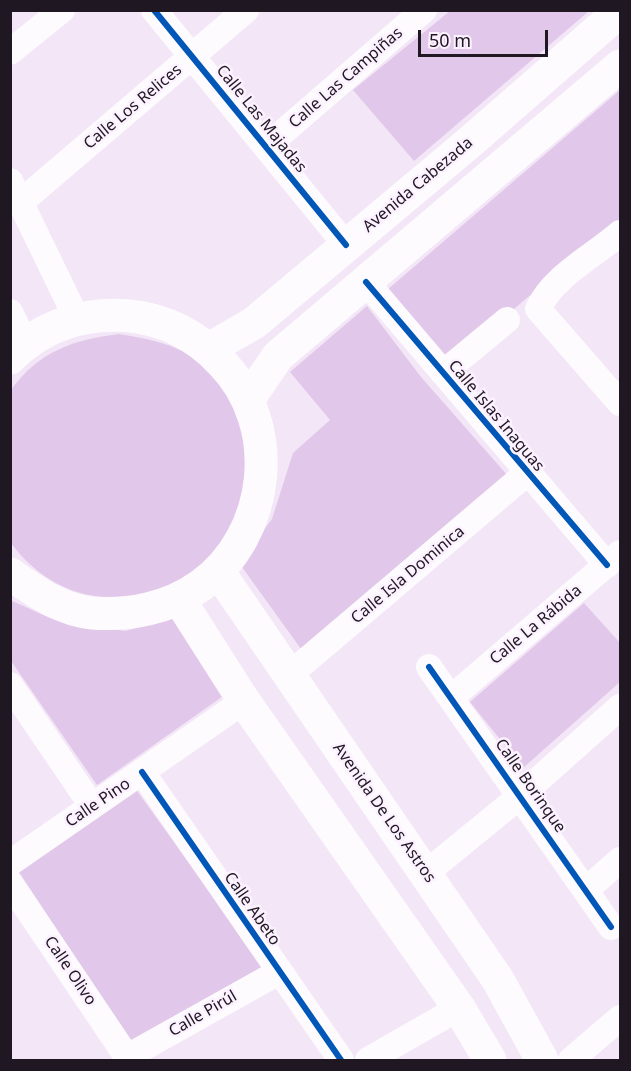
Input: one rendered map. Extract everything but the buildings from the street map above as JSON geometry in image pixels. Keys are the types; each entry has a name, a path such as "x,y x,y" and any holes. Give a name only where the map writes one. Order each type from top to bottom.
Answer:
{"main road":[{"name":"Avenida Cabezada","path":"209,349 254,323 470,142 621,11"},
{"path":"248,400 273,361 621,66"},
{"path":"10,574 46,599 90,613 136,613 179,599 218,571 246,534 260,490 261,444 248,400 231,372 209,349 179,329 146,318 111,314 77,319 50,329 18,351"},
{"name":"Avenida De Los Astros","path":"218,571 498,980 542,1060"},
{"path":"179,599 243,701 459,1008 489,1058 525,1029"}],"street":[{"path":"10,52 62,10"},
{"name":"Calle Las Majadas","path":"154,10 346,245"},
{"name":"Calle Los Relices","path":"16,192 192,56 246,10"},
{"name":"Calle Las Campiñas","path":"267,146 424,10"},
{"path":"16,192 77,319"},
{"path":"620,401 538,309 543,297 621,233"},
{"name":"Calle Islas Inaguas","path":"366,282 527,473 614,559"},
{"path":"10,312 18,351"},
{"path":"443,373 507,320"},
{"name":"Calle Isla Dominica","path":"288,676 527,473"},
{"name":"Calle La Rábida","path":"452,697 614,559"},
{"name":"Calle Borinque","path":"429,667 611,927"},
{"path":"10,685 92,806"},
{"name":"Calle Pino","path":"10,863 243,701"},
{"path":"426,873 520,796 621,707"},
{"name":"Calle Abeto","path":"142,772 341,1060"},
{"path":"586,890 621,860"},
{"name":"Calle Olivo","path":"10,883 127,1059"},
{"name":"Calle Pirúl","path":"127,1059 279,972"},
{"path":"368,1060 459,1008"},
{"path":"572,1060 621,1018"}],"shaded area":[{"path":"450,11 589,11 414,161 353,90"},
{"path":"620,90 620,225 573,267 528,297 446,367 387,290"},
{"path":"367,306 421,377 508,476 304,653 239,563 272,519 293,453 330,420 290,372"},
{"path":"119,334 173,347 189,355 209,372 225,392 237,415 244,439 246,463 244,489 237,513 222,543 201,567 181,581 157,591 132,596 99,597 56,583 31,566 11,543 11,390 33,366 58,350 87,340"},
{"path":"10,600 50,618 125,631 175,618 226,694 97,785 11,661"},
{"path":"584,603 620,643 620,682 523,768 470,702"},
{"path":"135,788 265,969 134,1047 17,869"}],"cycle path":[{"path":"154,10 346,245"},
{"path":"366,282 607,565"},
{"path":"429,667 611,927"},
{"path":"142,772 341,1060"}]}
